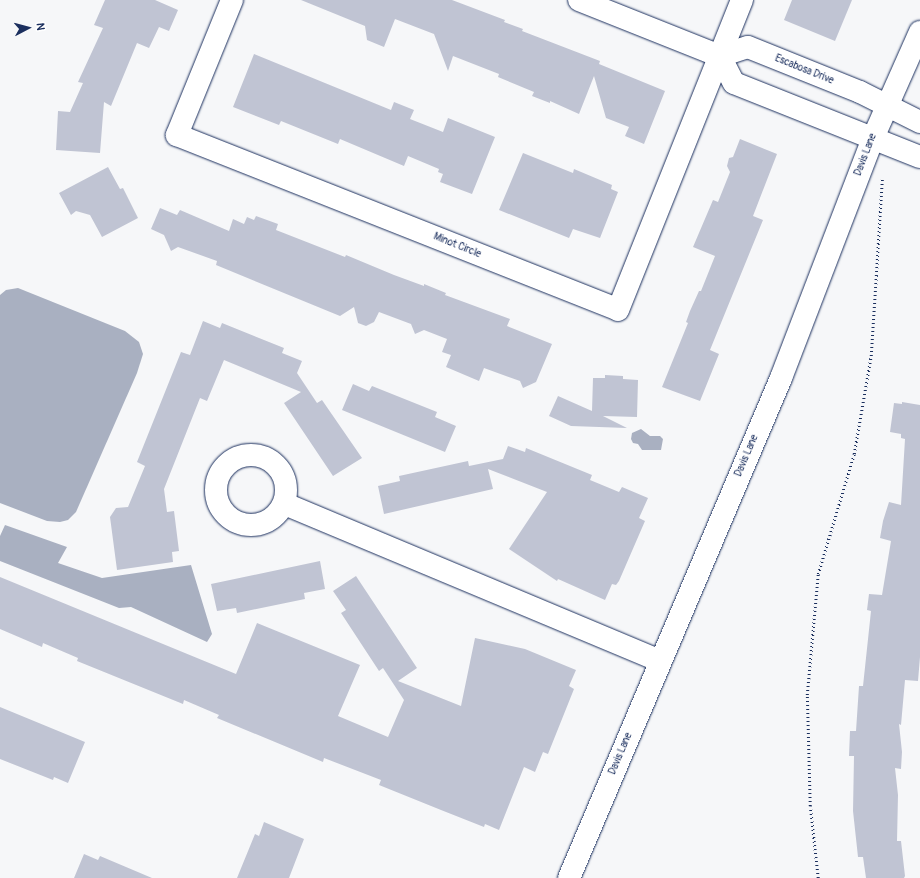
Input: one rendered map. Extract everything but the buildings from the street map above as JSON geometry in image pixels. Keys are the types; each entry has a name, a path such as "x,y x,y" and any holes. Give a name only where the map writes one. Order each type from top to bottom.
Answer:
{"street":[{"name":"Minot Circle","path":"232,0 177,135 618,310 720,56"},
{"path":"579,0 720,56 734,83 920,157"},
{"path":"720,56 742,0"},
{"name":"Davis Lane","path":"569,878 781,378 873,138 920,32"},
{"name":"Escabosa Drive","path":"720,56 748,47 887,104 920,122"},
{"path":"285,504 660,661"}],"path":[{"path":"818,878 810,806 807,695 818,574 854,454 871,356 882,178"}],"water":[{"path":"18,288 125,331 139,342 143,354 137,373 76,512 68,520 60,522 47,521 0,503 0,295 6,290"},
{"path":"641,429 650,436 660,436 663,439 661,450 642,450 638,444 633,443 631,439 632,433"},
{"path":"5,525 67,547 58,563 102,578 191,565 212,634 207,642 131,607 119,608 0,561 0,536"}]}
